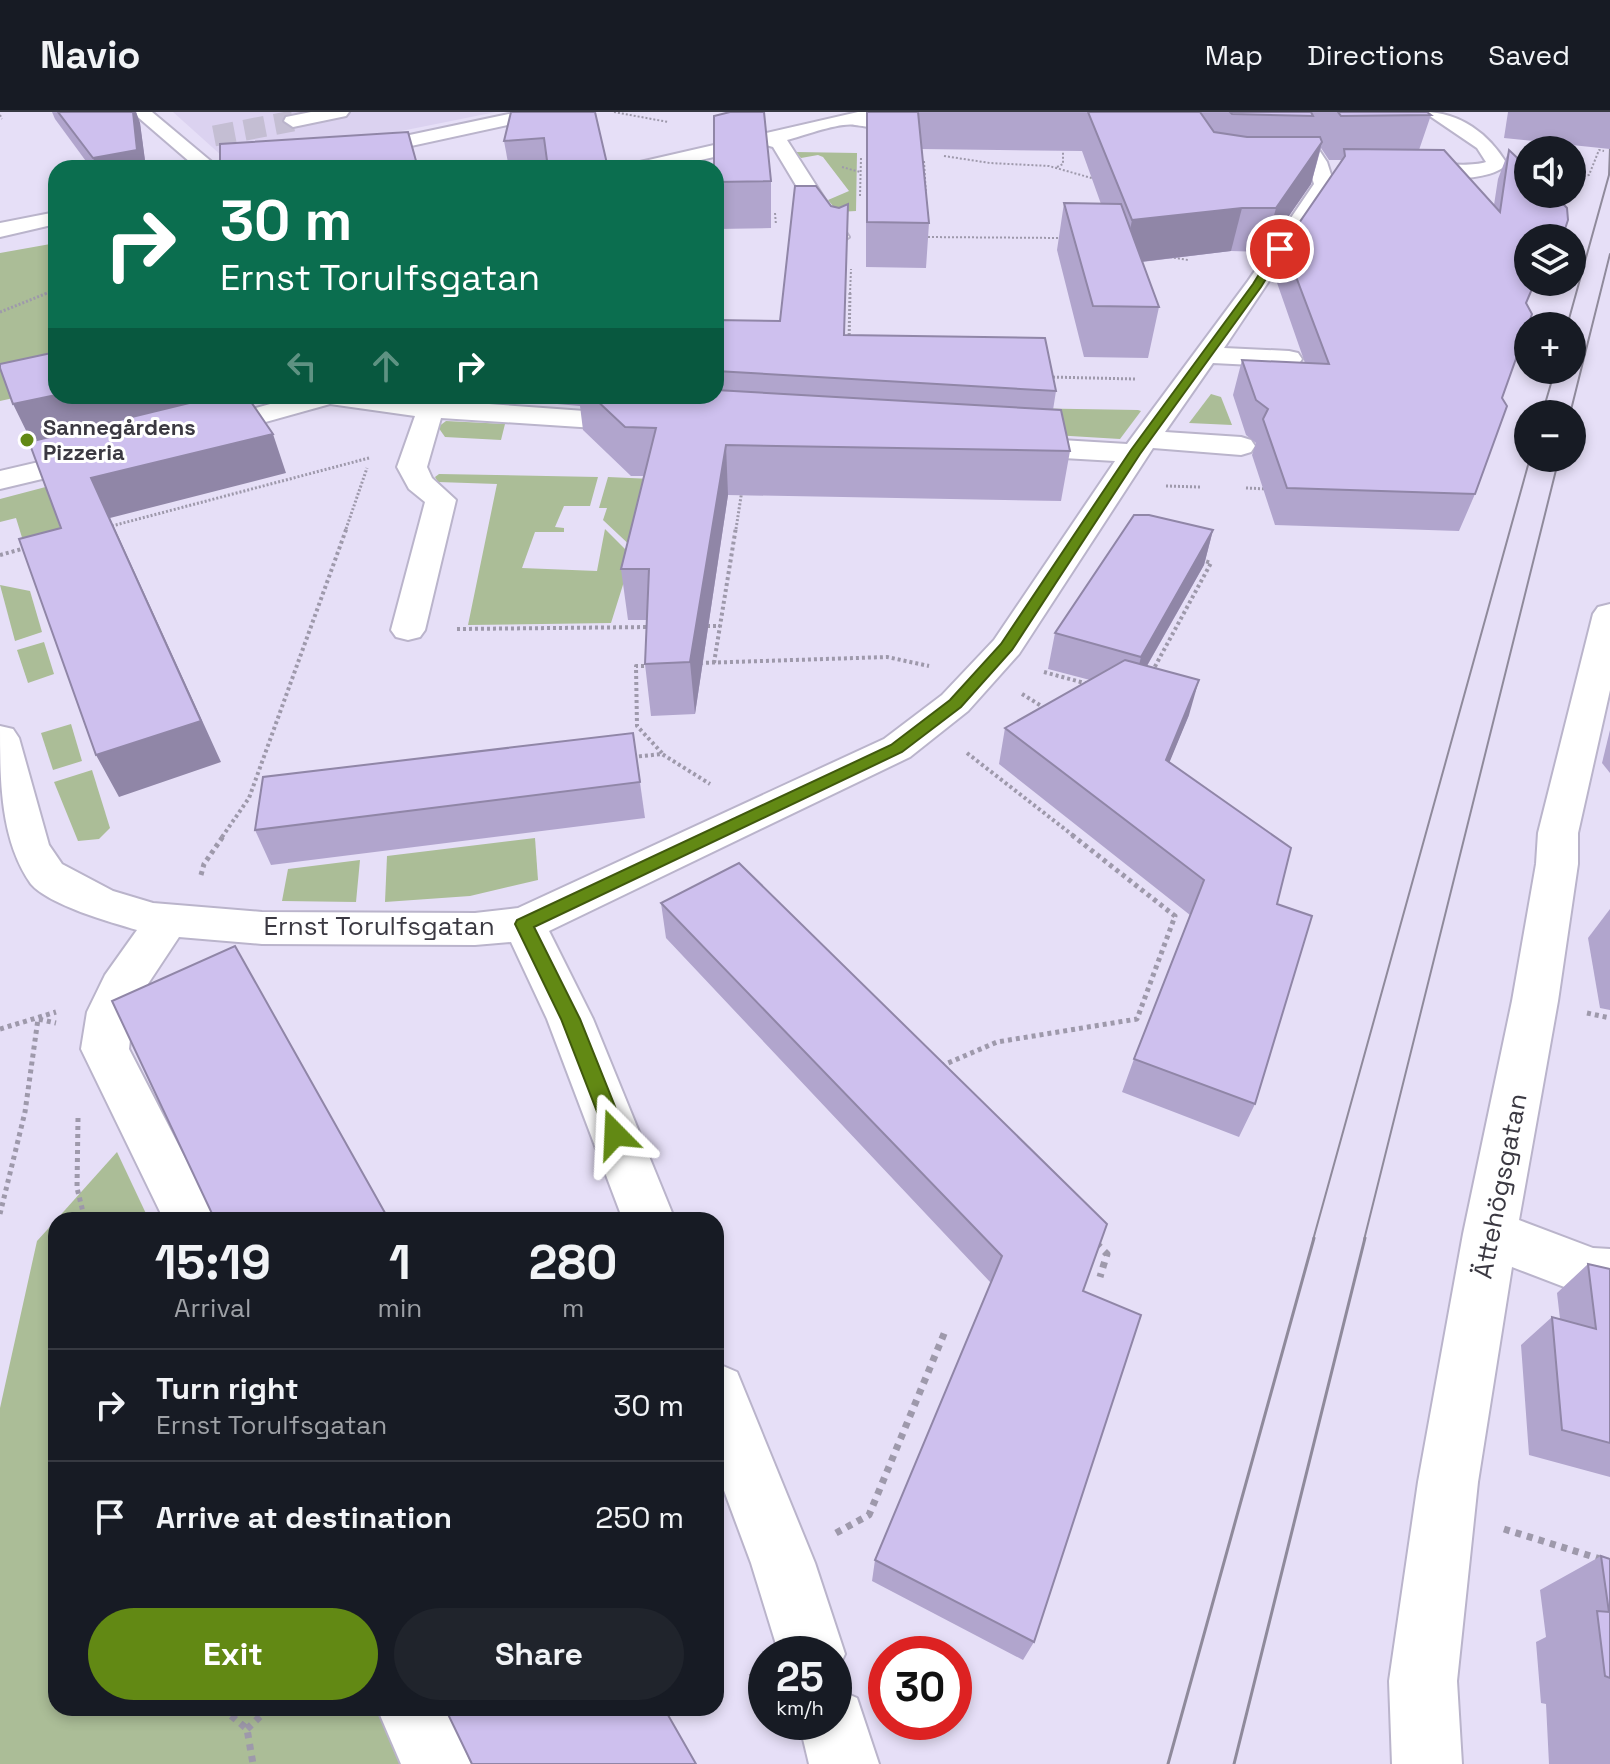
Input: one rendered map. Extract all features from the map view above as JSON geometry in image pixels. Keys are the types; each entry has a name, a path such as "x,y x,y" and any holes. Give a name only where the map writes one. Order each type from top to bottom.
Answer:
{"street":[{"path":"141,112 199,160"},
{"path":"293,121 340,112"},
{"path":"319,160 544,112"},
{"name":"Ernst Torulfsgatan","path":"0,738 29,847 47,875 99,903 153,919 262,928 475,929 524,924 897,748 955,703 1007,647 1141,446 1324,184 1299,130 1285,112"},
{"path":"1381,170 1470,170 1497,164 1480,141 1433,112"},
{"path":"676,160 868,118 949,128"},
{"path":"179,143 203,138"},
{"path":"769,139 780,143 845,238"},
{"path":"0,230 48,220"},
{"path":"1207,355 1289,359"},
{"path":"180,438 301,404"},
{"path":"377,404 671,425"},
{"path":"408,630 441,500 420,483 412,467 426,420 433,409"},
{"path":"979,444 1241,446"},
{"path":"0,480 120,452"},
{"name":"Ättehögsgatan","path":"1427,1764 1423,1681 1448,1482 1490,1234 1535,1001 1557,864 1558,833 1610,614"},
{"path":"168,920 121,988 110,1012 105,1049 187,1212"},
{"path":"524,924 570,1019 646,1212"},
{"path":"1490,1234 1593,1273 1610,1274"},
{"path":"724,1412 783,1563 806,1636"},
{"path":"415,1716 436,1764"},
{"path":"838,1740 844,1764"}],"path":[{"path":"653,112 661,120"},
{"path":"860,200 862,126 868,118"},
{"path":"922,124 926,201"},
{"path":"1586,177 1595,171 1602,150 1598,139"},
{"path":"1056,168 1063,164 1063,152"},
{"path":"923,155 1056,168 1076,176 1107,180"},
{"path":"928,228 931,237"},
{"path":"849,355 845,238 1070,239"},
{"path":"1158,254 1188,260"},
{"path":"0,312 48,292"},
{"path":"1044,377 1139,379"},
{"path":"106,527 370,458 319,611 243,807 204,864 198,888"},
{"path":"290,472 294,478"},
{"path":"714,663 743,478"},
{"path":"1164,486 1210,487"},
{"path":"1241,488 1271,489"},
{"path":"206,493 210,500"},
{"path":"118,516 121,523"},
{"path":"0,555 30,547"},
{"path":"1145,685 1211,563 1196,559"},
{"path":"694,626 720,626"},
{"path":"408,630 662,627"},
{"path":"687,664 887,657 930,666"},
{"path":"659,665 636,666 637,726 662,754 711,784"},
{"path":"1031,668 1092,686"},
{"path":"1014,689 1049,711"},
{"path":"939,1067 997,1042 1137,1019 1175,916 958,746"},
{"path":"631,758 662,754"},
{"path":"243,807 259,805"},
{"path":"0,1214 25,1112 38,1019"},
{"path":"1085,1233 1107,1254 1100,1277"},
{"path":"783,1563 869,1515 946,1329"},
{"path":"1491,1524 1610,1562"},
{"path":"232,1716 247,1729 253,1764"},
{"path":"247,1729 261,1716"}],"shaded area":[{"path":"173,112 496,112 257,160 226,160"}],"green space":[{"path":"796,152 857,153 856,211 838,212 828,200 849,191 823,157 801,158"},
{"path":"48,244 48,384 36,393 0,401 0,253"},
{"path":"1211,394 1221,397 1232,425 1189,423"},
{"path":"899,406 1141,411 1120,439 884,425"},
{"path":"446,421 505,424 501,440 445,437 438,427"},
{"path":"133,464 53,503 62,534 24,544 16,518 0,522 0,499"},
{"path":"439,474 598,477 590,506 564,506 555,527 564,528 564,532 535,532 522,568 597,571 605,529 632,556 611,623 468,625 497,484 438,482 435,477"},
{"path":"608,477 652,479 635,550 603,520 607,508 599,508"},
{"path":"0,585 30,591 42,632 15,641"},
{"path":"44,642 54,674 28,683 17,650"},
{"path":"71,724 82,761 53,770 41,733"},
{"path":"92,770 110,828 99,839 78,841 54,782"},
{"path":"535,838 538,880 470,896 385,902 387,856"},
{"path":"360,860 356,902 282,901 288,869"},
{"path":"117,1152 145,1212 63,1212"},
{"path":"48,1229 48,1716 383,1716 405,1764 0,1764 0,1408 37,1241"}],"building":[{"path":"58,112 133,112 137,150 93,158"},
{"path":"511,112 595,112 606,160 547,160 544,138 504,141"},
{"path":"730,112 764,112 771,181 724,182 724,160 714,160 714,116"},
{"path":"867,112 918,112 929,223 867,222"},
{"path":"1088,112 1200,112 1214,132 1247,137 1320,137 1322,142 1276,208 1242,208 1132,220"},
{"path":"1230,112 1311,112 1313,116 1232,114"},
{"path":"1338,112 1427,112 1431,115 1341,116"},
{"path":"408,132 416,160 220,160 220,144"},
{"path":"1344,149 1444,150 1500,212 1509,150 1514,155 1514,208 1567,208 1567,224 1514,224 1514,296 1529,296 1526,303 1531,312 1514,312 1514,364 1502,398 1507,406 1475,494 1287,488 1263,419 1268,409 1256,400 1242,360 1329,364 1284,245 1345,156"},
{"path":"795,186 816,186 831,206 839,208 848,204 844,335 1045,338 1056,391 724,371 724,320 780,321"},
{"path":"1064,203 1121,204 1159,307 1093,306"},
{"path":"48,354 48,397 13,404 0,364"},
{"path":"724,390 1061,410 1070,451 726,445 690,662 645,664 649,569 621,569 656,428 625,427 601,404 724,404"},
{"path":"185,404 252,404 273,434 91,478 201,721 96,755 19,539 61,528 29,442"},
{"path":"1134,515 1149,515 1213,530 1141,657 1055,633"},
{"path":"1125,660 1199,680 1166,760 1291,848 1277,904 1312,916 1255,1104 1134,1059 1204,880 1005,728"},
{"path":"633,733 640,782 255,830 263,777"},
{"path":"739,863 1107,1224 1083,1291 1141,1315 1034,1642 875,1560 1002,1256 661,903"},
{"path":"235,946 385,1212 211,1212 112,1001"},
{"path":"1588,1264 1610,1269 1610,1443 1562,1430 1552,1317 1596,1329"},
{"path":"1601,1556 1610,1559 1610,1678 1605,1676 1597,1611 1609,1612"},
{"path":"449,1716 669,1716 696,1764 472,1764"}],"tunnel":[{"path":"214,136 293,121"}],"tram line":[{"path":"1571,312 1609,175 1610,148 1604,112"},
{"path":"1574,400 1610,254"},
{"path":"1546,400 1551,384"},
{"path":"1313,1240 1526,472"},
{"path":"1364,1240 1556,472"},
{"path":"1168,1764 1314,1238"},
{"path":"1234,1764 1365,1238"}],"place":[{"name":"Sannegårdens Pizzeria","path":"27,440"}],"route":[{"path":"615,1134 570,1019 524,924 897,748 955,703 1007,647 1135,453 1280,249"}]}
